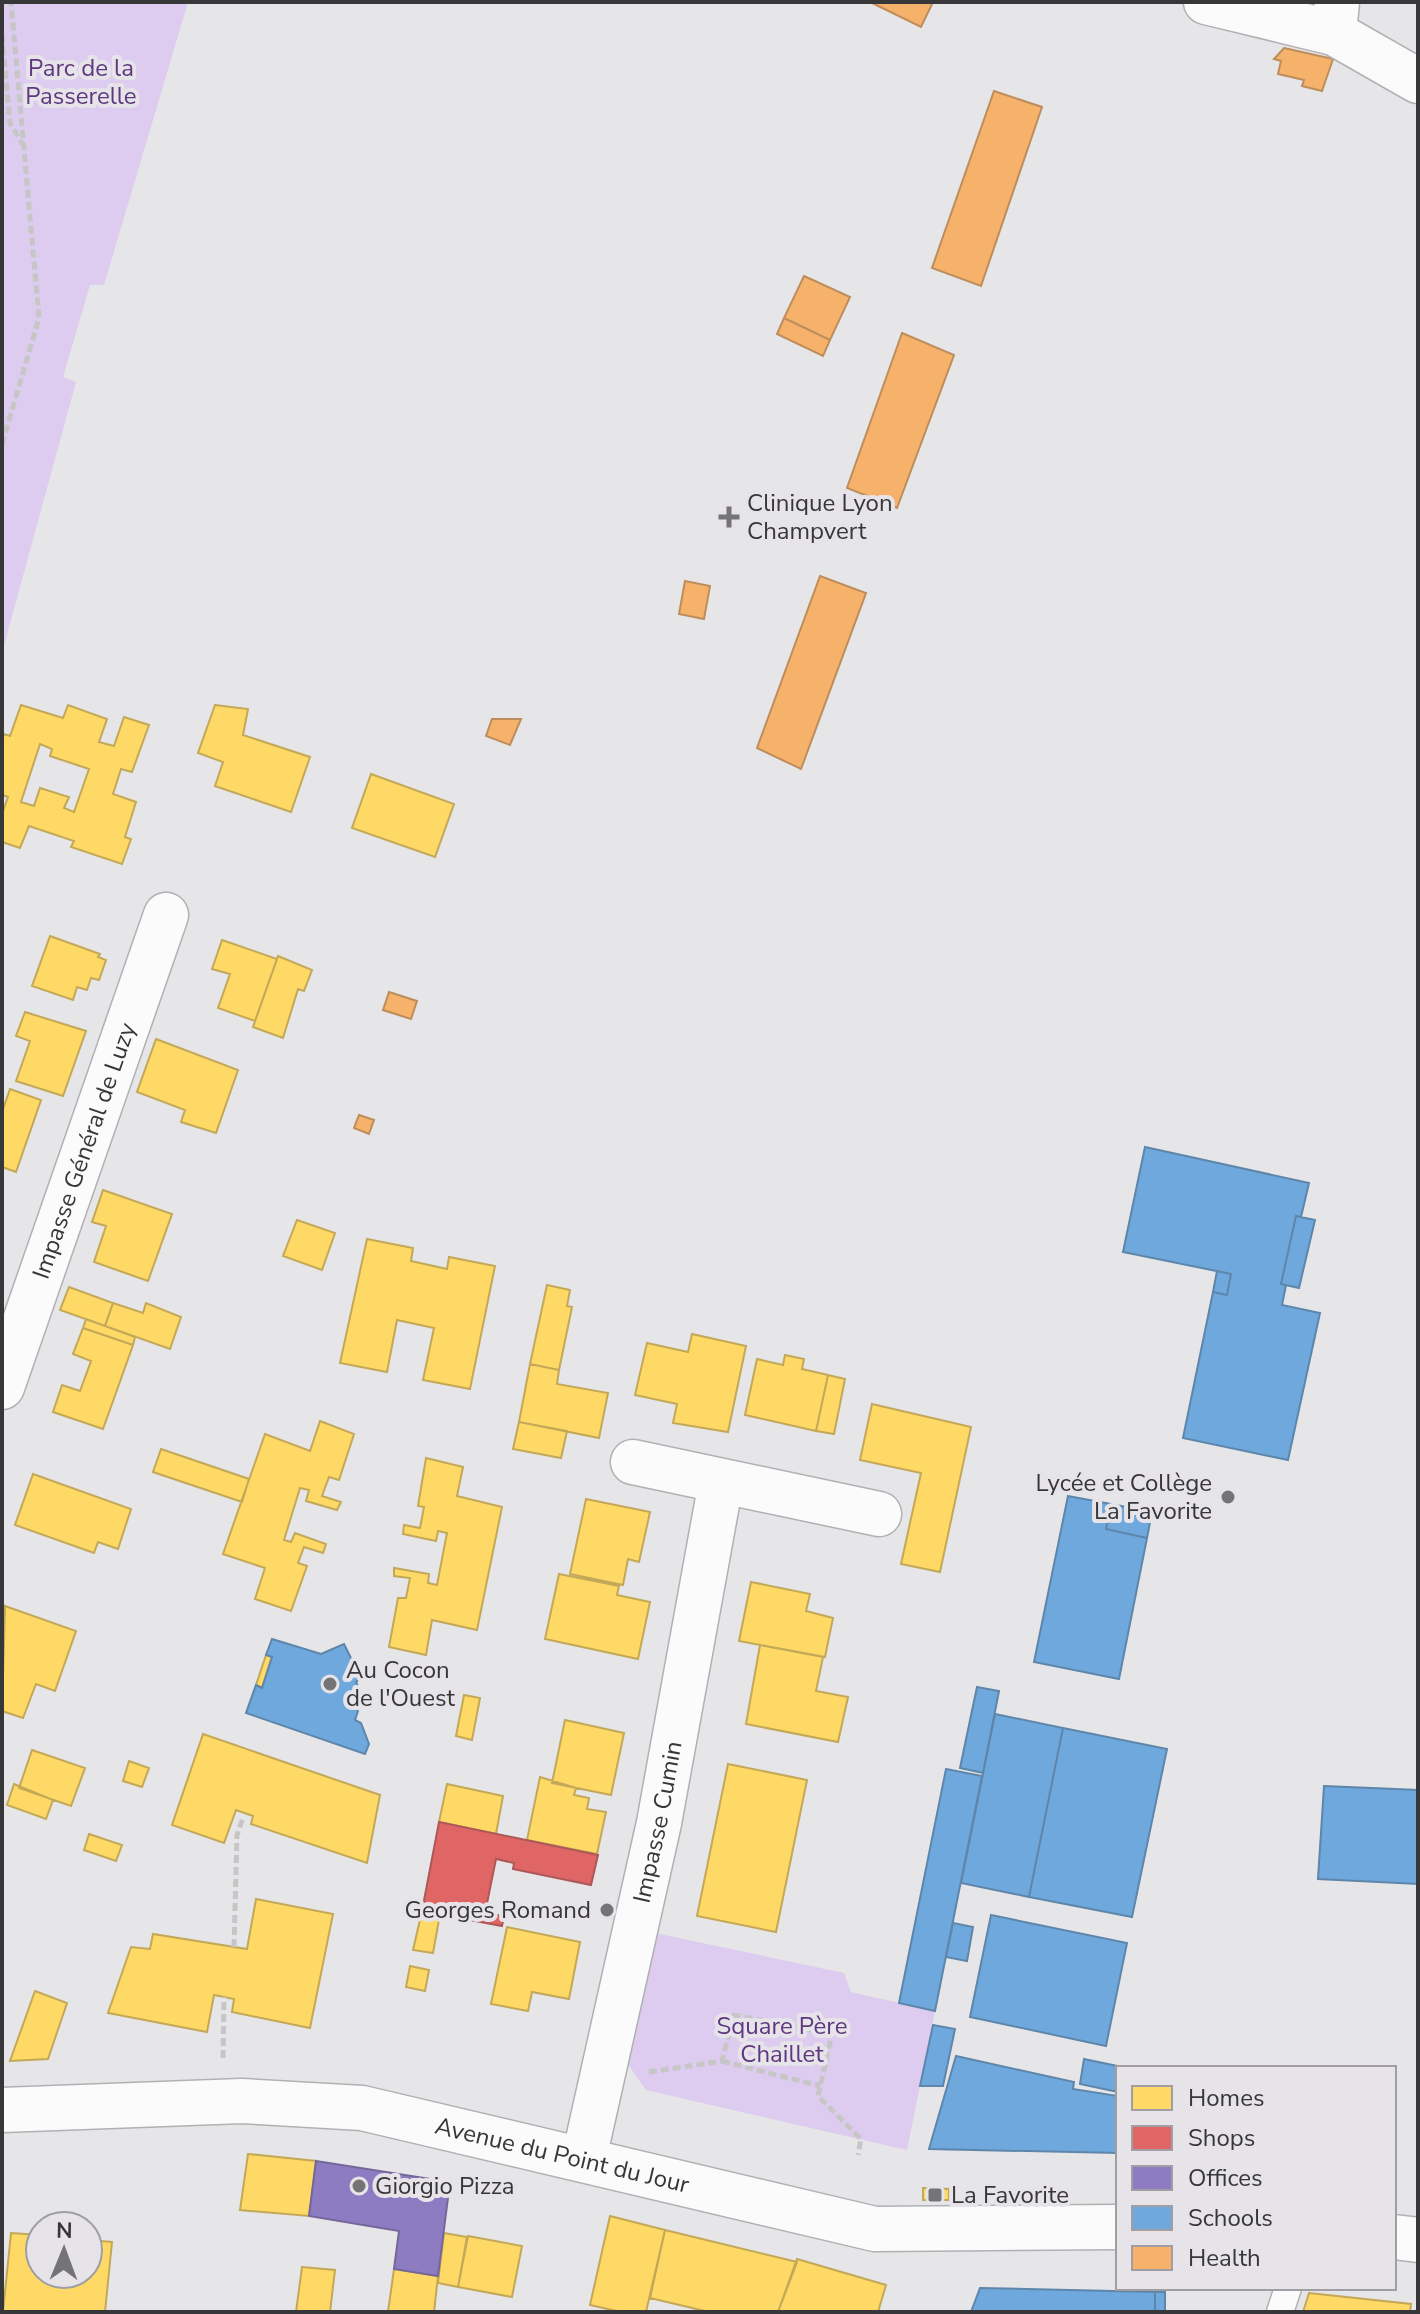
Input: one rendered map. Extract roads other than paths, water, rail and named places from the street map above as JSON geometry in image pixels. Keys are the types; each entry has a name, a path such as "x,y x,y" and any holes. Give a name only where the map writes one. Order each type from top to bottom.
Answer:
{"street":[{"path":"1206,2 1336,18 1418,81"},
{"name":"Impasse Général de Luzy","path":"2,1387 166,915"},
{"path":"633,1462 879,1514"},
{"name":"Impasse Cumin","path":"584,2158 659,1823 721,1482"},
{"name":"Avenue du Point du Jour","path":"2,2110 242,2101 362,2108 875,2229 1116,2227"},
{"path":"1396,2237 1418,2240"}],"lane":[{"path":"1280,2312 1287,2290"}],"place":[{"name":"Clinique Lyon Champvert","path":"729,517"},
{"name":"Lycée et Collège La Favorite","path":"1228,1497"},
{"name":"Au Cocon de l'Ouest","path":"330,1684"},
{"name":"Georges Romand","path":"607,1910"},
{"name":"Giorgio Pizza","path":"359,2186"},
{"name":"La Favorite","path":"935,2195"}],"park label":[{"name":"Parc de la Passerelle","path":"81,82"},
{"name":"Square Père Chaillet","path":"782,2040"}]}
